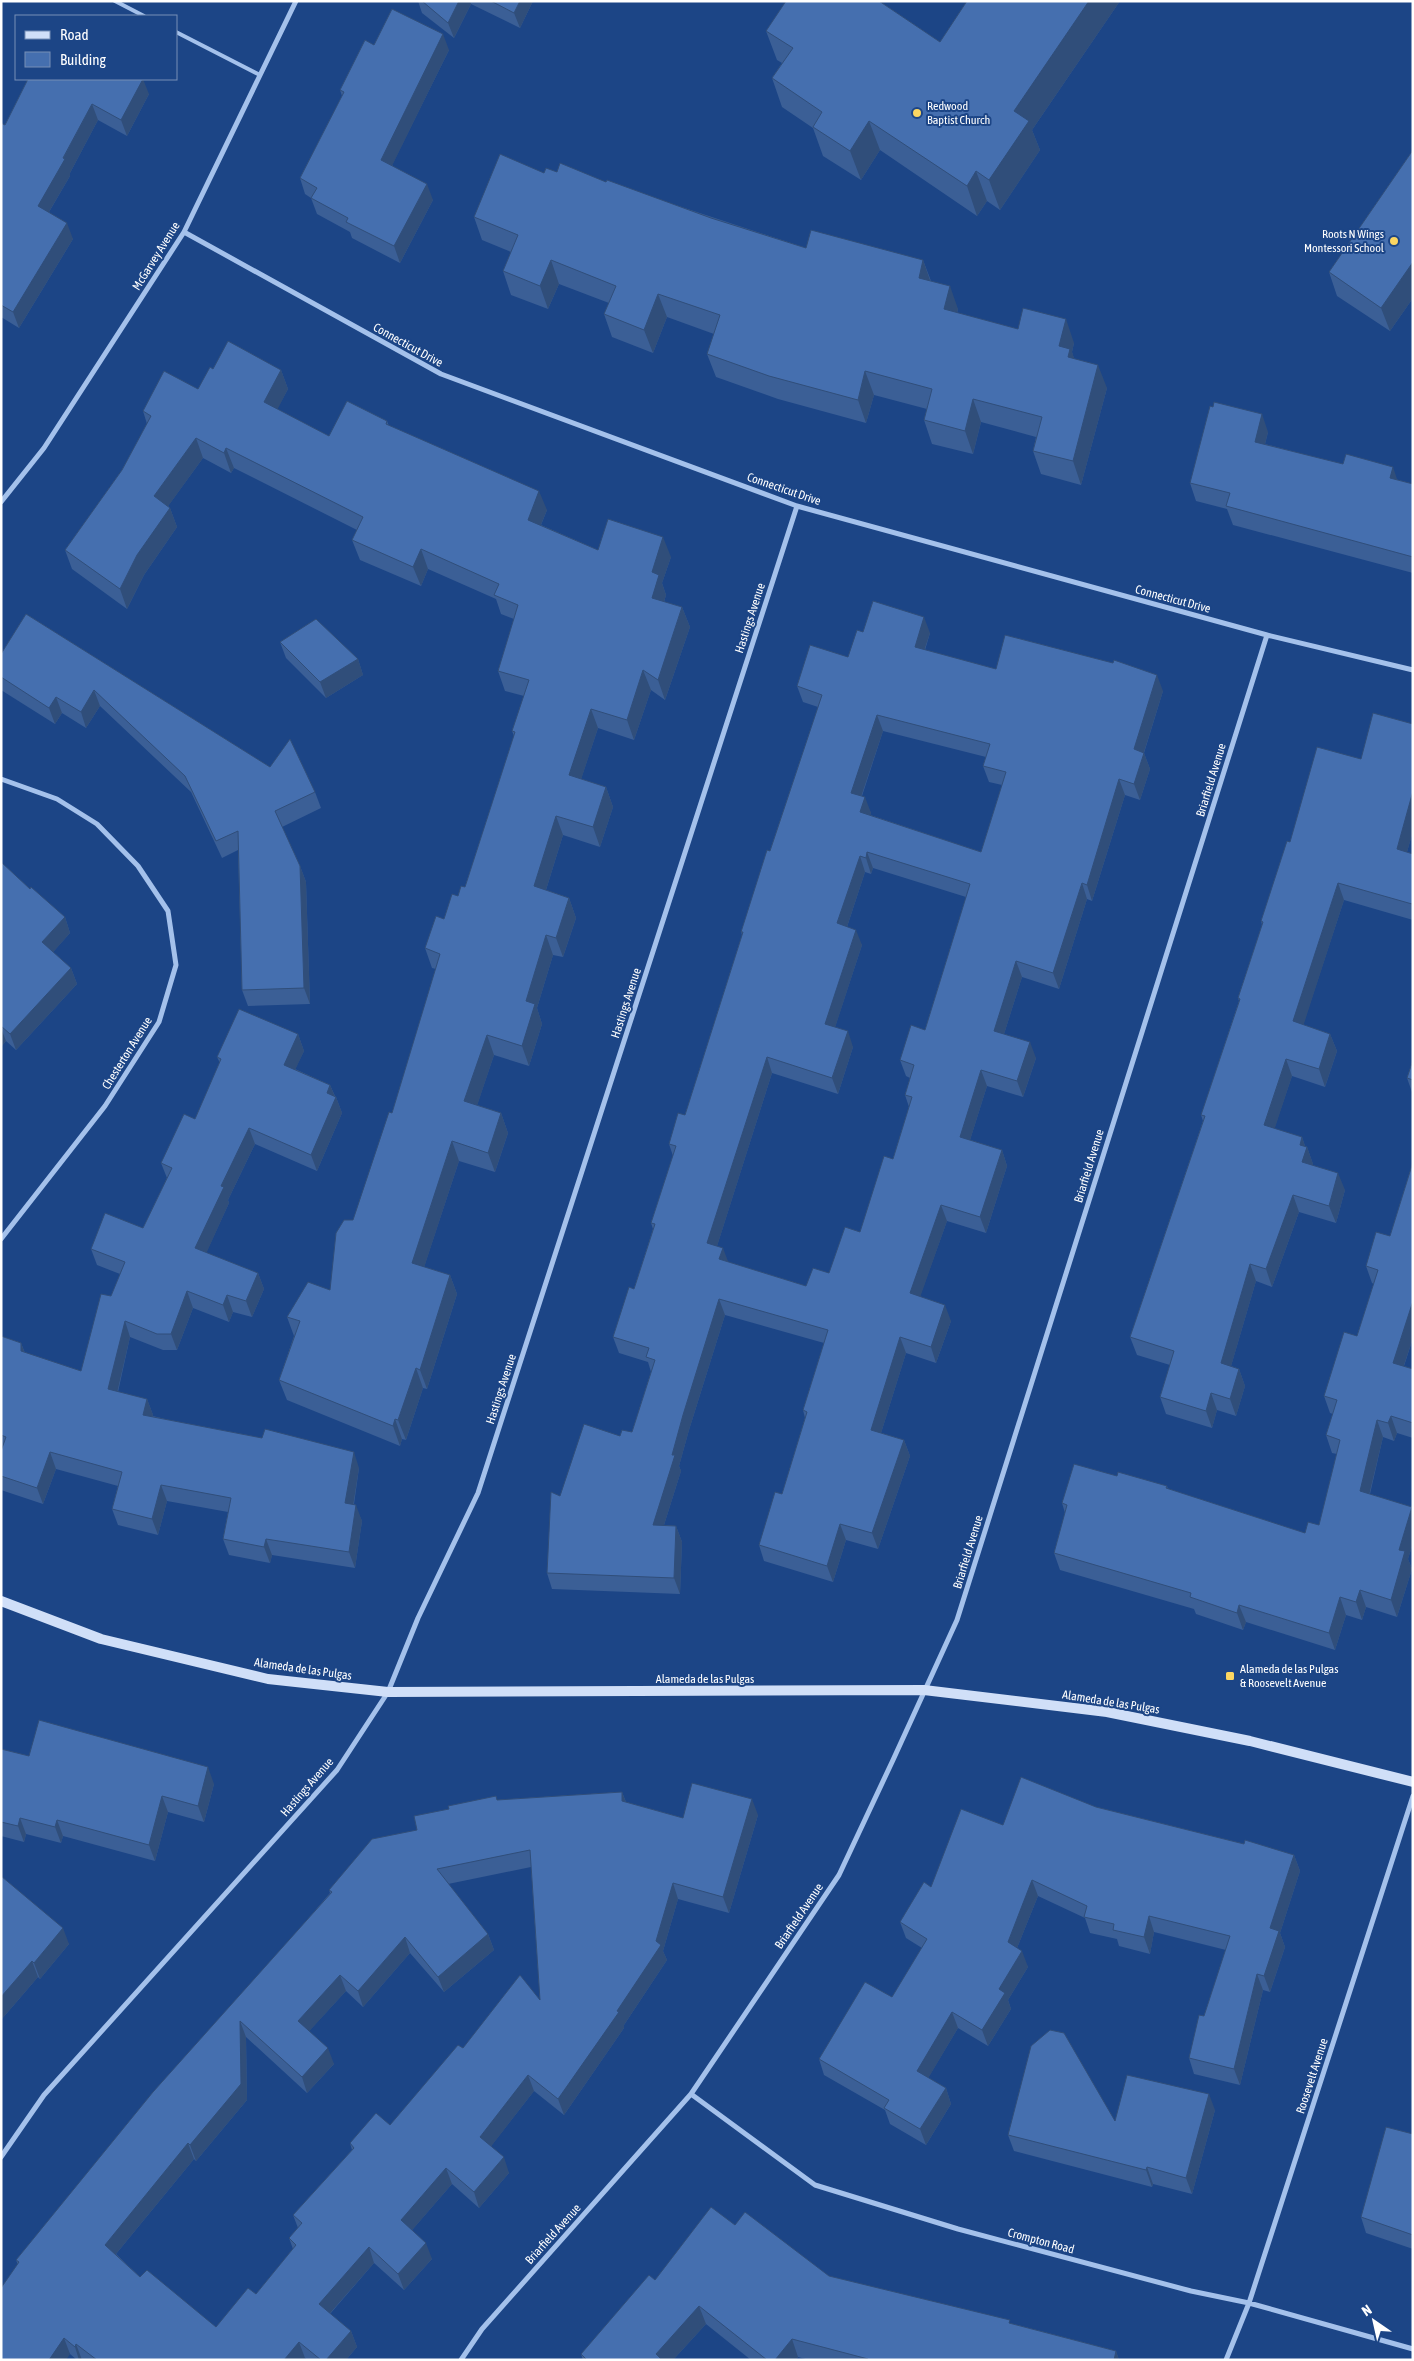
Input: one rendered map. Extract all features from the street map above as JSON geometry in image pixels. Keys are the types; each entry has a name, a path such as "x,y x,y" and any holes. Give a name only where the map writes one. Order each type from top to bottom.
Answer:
{"main road":[{"name":"Alameda de las Pulgas","path":"1,1601 101,1638 268,1679 388,1692 924,1690 1107,1712 1250,1741 1413,1782"}],"street":[{"name":"McGarvey Avenue","path":"1,502 44,448 184,232 296,1"},
{"name":"Connecticut Drive","path":"184,232 441,374 797,506 1267,634 1413,670"},
{"name":"Hastings Avenue","path":"1,2157 44,2095 337,1770 388,1692 418,1618 478,1493 797,506"},
{"name":"Briarfield Avenue","path":"461,2360 482,2329 691,2094 839,1875 957,1620 1267,634"},
{"name":"Chesterton Avenue","path":"1,779 57,799 97,824 138,866 168,911 176,965 159,1022 105,1106 1,1240"},
{"name":"Roosevelt Avenue","path":"1226,2360 1250,2303 1413,1796"},
{"name":"Crompton Road","path":"691,2094 815,2185 958,2229 1191,2291 1250,2303 1413,2349"}],"lane":[{"path":"115,1 142,15"},
{"path":"178,33 260,75"}],"building":[{"path":"422,1 459,1 448,23"},
{"path":"491,1 520,1 514,13"},
{"name":"Redwood Baptist Church","path":"786,1 879,1 940,42 967,1 1089,1 1014,111 1029,121 989,180 976,171 967,186 869,121 850,151 813,127 822,112 772,78 793,48 766,31"},
{"path":"392,9 443,34 381,160 427,184 394,246 346,222 348,218 311,198 317,188 300,178 344,92 340,90 365,40 374,45"},
{"path":"28,80 142,80 121,120 92,104 63,158 65,159 38,206 67,223 13,312 1,305 1,123 5,125"},
{"path":"1413,150 1413,262 1381,308 1329,272"},
{"path":"500,154 544,173 546,168 557,172 560,163 606,182 607,180 711,218 806,248 811,230 923,260 919,278 950,286 944,309 1018,329 1023,308 1066,319 1059,346 1070,349 1068,357 1098,365 1073,461 1033,451 1042,417 973,399 965,431 924,420 932,389 865,371 858,400 769,376 707,354 720,315 658,294 644,330 604,314 616,286 551,260 540,286 503,271 518,235 474,217"},
{"path":"228,341 281,370 264,402 329,436 347,401 387,421 386,424 539,491 528,520 598,550 608,519 663,537 652,572 659,575 652,598 682,607 658,680 643,670 627,720 591,709 569,775 606,787 593,827 556,816 534,886 569,898 556,938 546,935 526,1001 535,1004 522,1046 487,1035 464,1101 501,1113 488,1153 452,1141 412,1263 450,1275 420,1370 416,1368 398,1420 395,1419 393,1426 279,1380 300,1321 287,1317 308,1282 330,1290 336,1233 344,1220 353,1220 389,1112 392,1113 440,954 425,948 436,916 444,919 452,894 458,896 461,886 465,887 515,732 512,731 529,680 498,671 518,605 494,595 499,584 421,549 413,567 352,540 363,517 226,448 224,453 196,438 154,496 170,508 137,555 120,589 65,550 122,470 151,416 143,411 164,371 198,389 210,367 213,369"},
{"path":"1214,402 1262,414 1255,442 1343,464 1346,454 1393,467 1390,478 1413,484 1413,557 1226,506 1230,493 1190,483 1210,406 1213,407"},
{"path":"873,601 924,617 915,647 996,669 1005,635 1113,663 1114,660 1157,675 1134,749 1144,753 1134,784 1119,779 1087,885 1082,883 1053,973 1016,961 994,1031 1030,1042 1017,1081 981,1070 960,1137 1002,1150 980,1217 941,1205 910,1293 945,1305 931,1347 900,1337 871,1430 904,1440 872,1533 840,1524 827,1566 759,1545 775,1492 782,1494 807,1412 803,1410 828,1330 719,1299 683,1415 672,1455 675,1455 653,1525 676,1526 674,1578 547,1573 551,1492 560,1496 584,1424 620,1436 622,1430 632,1432 655,1360 646,1357 649,1348 613,1337 629,1287 634,1289 655,1224 651,1223 676,1146 669,1144 678,1113 685,1115 767,850 770,851 822,695 797,686 810,645 848,657 857,630 863,632","holes":["877,715 990,744 983,766 1006,772 981,852 860,812 865,797 851,793","867,852 970,884 925,1030 911,1025 900,1060 914,1065 905,1095 912,1097 893,1159 884,1156 860,1232 845,1227 829,1273 813,1268 806,1286 719,1259 723,1248 707,1243 767,1057 832,1078 848,1031 825,1024 856,930 837,923 860,856 866,858"]},
{"path":"26,614 270,767 290,739 315,792 275,811 300,866 304,988 242,990 238,831 216,841 185,776 94,690 81,712 56,697 49,708 1,677 1,654"},
{"path":"316,619 358,659 320,682 280,642"},
{"path":"1373,713 1413,724 1413,791 1397,849 1413,854 1413,902 1412,904 1338,883 1293,1021 1330,1034 1319,1069 1286,1059 1264,1125 1302,1137 1300,1145 1307,1147 1302,1162 1338,1173 1329,1206 1293,1195 1266,1269 1250,1264 1221,1363 1239,1369 1230,1399 1211,1393 1206,1411 1160,1397 1174,1351 1130,1337 1205,1116 1201,1115 1240,999 1238,998 1287,841 1290,842 1317,747 1361,759"},
{"path":"1,862 30,889 31,887 65,917 42,942 71,968 10,1034 1,1026"},
{"path":"239,1009 298,1034 284,1065 330,1085 327,1093 336,1097 311,1155 249,1128 221,1186 224,1187 195,1248 258,1273 246,1301 227,1295 223,1305 187,1291 171,1334 157,1334 125,1321 108,1389 147,1399 143,1415 262,1438 265,1429 354,1452 345,1503 356,1505 349,1552 266,1539 264,1547 223,1539 231,1498 161,1485 152,1519 112,1509 122,1472 50,1452 37,1488 1,1476 1,1451 6,1437 1,1435 1,1336 21,1343 21,1351 81,1371 101,1294 111,1296 125,1262 91,1249 105,1213 143,1228 172,1168 161,1163 184,1114 195,1119 221,1059 217,1057"},
{"path":"1413,1060 1413,1080 1407,1078"},
{"path":"1413,1162 1413,1301 1393,1363 1413,1369 1413,1423 1391,1416 1388,1423 1377,1420 1360,1491 1412,1507 1399,1550 1405,1551 1391,1600 1360,1590 1356,1602 1340,1597 1329,1633 1239,1605 1237,1613 1190,1597 1191,1593 1054,1553 1067,1505 1062,1503 1074,1464 1117,1476 1118,1472 1167,1486 1166,1488 1305,1533 1308,1522 1319,1525 1340,1440 1326,1435 1337,1400 1324,1396 1344,1332 1357,1336 1378,1270 1366,1266 1376,1232 1390,1236"},
{"path":"39,1720 208,1767 198,1806 162,1796 149,1845 57,1820 55,1827 20,1818 18,1826 1,1822 1,1749 29,1756"},
{"path":"1021,1777 1096,1807 1244,1844 1245,1840 1294,1855 1270,1928 1279,1931 1264,1976 1257,1974 1234,2069 1189,2058 1199,2015 1204,2016 1230,1936 1149,1916 1144,1937 1113,1930 1114,1924 1084,1917 1087,1906 1032,1880 1008,1942 1022,1951 999,1989 1005,1993 982,2030 952,2012 917,2071 946,2088 920,2129 884,2108 889,2100 819,2059 865,1982 892,1997 927,1939 900,1922 924,1882 931,1887 961,1809 1003,1825"},
{"path":"692,1783 752,1799 723,1897 673,1883 656,1941 661,1945 617,2011 619,2012 558,2099 528,2075 480,2137 504,2157 474,2192 446,2168 401,2220 426,2243 398,2274 369,2247 319,2304 351,2331 326,2360 321,2360 299,2342 284,2360 97,2360 76,2344 75,2347 64,2338 49,2360 1,2360 1,2288 19,2262 16,2260 153,2092 332,1892 329,1890 372,1839 417,1830 414,1816 449,1809 448,1806 496,1796 497,1800 622,1792 622,1801 683,1818","holes":["530,1850 540,2000 520,1975 463,2048 458,2045 390,2125 376,2113 350,2143 354,2148 293,2215 302,2223 289,2238 296,2245 256,2294 248,2288 216,2327 147,2270 140,2277 105,2245 188,2143 190,2145 241,2084 240,2021 302,2077 328,2048 298,2021 340,1975 358,1991 405,1937 438,1977 488,1934 437,1869"]},
{"path":"1,1876 63,1928 34,1963 32,1961 1,1997"},
{"path":"1050,2030 1064,2033 1115,2121 1127,2075 1209,2094 1186,2178 1147,2167 1146,2170 1008,2135 1031,2046"},
{"path":"1386,2127 1413,2134 1413,2235 1361,2217"},
{"path":"711,2207 735,2225 745,2212 829,2276 1010,2320 1009,2323 1116,2351 1114,2360 868,2360 792,2339 775,2360 767,2360 699,2306 656,2354 662,2360 587,2360 581,2354 649,2275 655,2280"}],"place":[{"name":"Redwood Baptist Church","path":"917,113"},
{"name":"Roots N Wings Montessori School","path":"1394,241"},
{"name":"Alameda de las Pulgas & Roosevelt Avenue","path":"1230,1676"}]}
